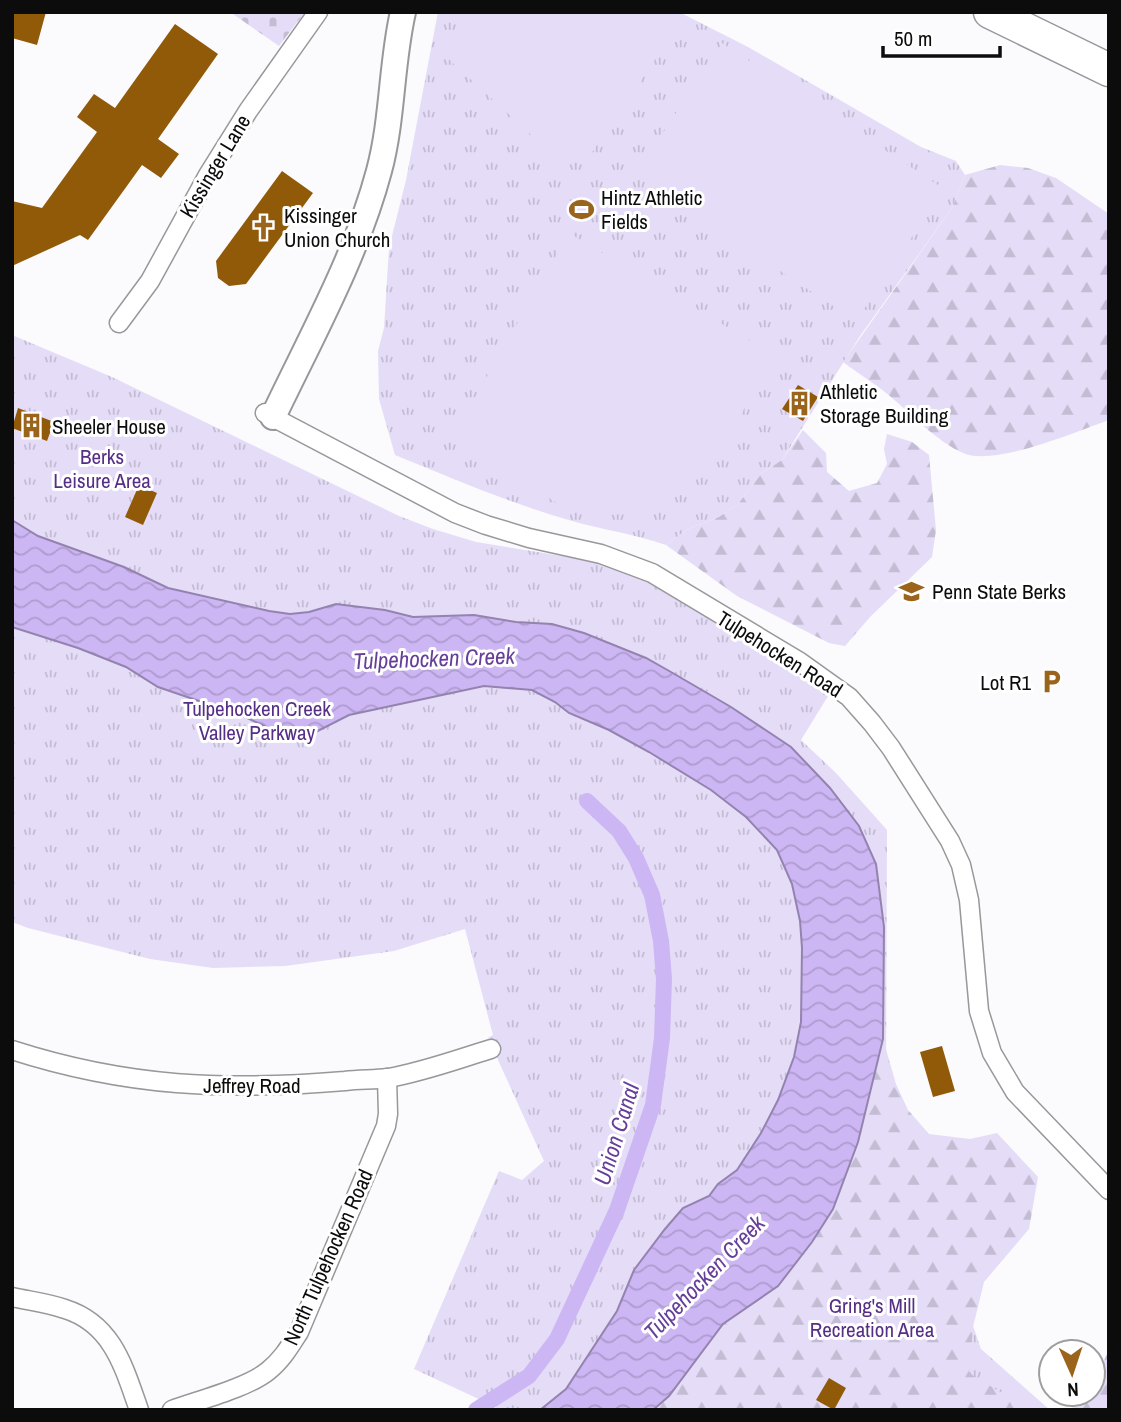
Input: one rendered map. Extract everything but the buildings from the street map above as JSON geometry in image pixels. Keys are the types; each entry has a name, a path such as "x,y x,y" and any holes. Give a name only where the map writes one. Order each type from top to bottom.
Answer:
{"highway":[{"path":"990,12 1109,70"},
{"path":"1016,12 1109,64"}],"street":[{"name":"Kissinger Lane","path":"119,323 150,281 208,175 248,111 318,12"},
{"path":"269,415 344,268 367,210 387,138 403,12"},
{"name":"Tulpehocken Road","path":"269,415 455,513 529,538 601,554 652,573 800,662 849,697 891,748 950,841 961,865 969,900 979,1011 992,1053 1015,1092 1109,1190"},
{"name":"Jeffrey Road","path":"12,1050 100,1073 192,1085 258,1087 387,1078 491,1049"},
{"name":"North Tulpehocken Road","path":"172,1410 252,1381 268,1371 285,1354 299,1332 386,1126 387,1078"},
{"path":"12,1297 65,1309 98,1327 119,1355 139,1410"}],"green space":[{"path":"230,12 305,12 279,46"},
{"path":"438,12 679,12 748,47 921,147 956,161 965,175 952,208 860,336 782,460 762,473 738,504 719,517 688,529 666,545 527,507 395,455 379,399 378,351 384,328 389,248 406,180"},
{"path":"485,12 664,12 679,24 591,154 564,159 555,157 442,53 467,25"},
{"path":"722,43 944,189 856,321 635,175"},
{"path":"1000,165 1028,168 1056,178 1109,214 1109,420 1015,452 977,456 963,453 944,442 885,392 843,362 952,208 965,175"},
{"path":"569,233 774,355 736,424 695,481 669,501 639,512 602,514 557,503 451,439"},
{"name":"Tulpehocken Creek Valley Parkway","path":"12,335 112,377 399,516 476,542 615,566 656,584 828,696 801,740 836,773 887,830 886,1073 981,1349 1037,1399 1037,1408 1050,1410 494,1410 496,1407 414,1369 499,1171 522,1180 544,1161 488,1038 493,1035 465,929 394,951 285,966 213,968 150,959 12,922"},
{"path":"803,430 826,453 827,472 849,491 877,483 887,464 884,449 887,434 912,442 929,455 936,530 932,557 870,617 845,646 829,643 737,596 666,545 688,529 719,517 738,504 762,473 782,460"},
{"name":"Gring's Mill Recreation Area","path":"883,1039 896,1084 908,1110 929,1134 970,1139 997,1133 1038,1177 1029,1229 984,1282 973,1327 969,1373 1002,1393 1031,1397 1037,1404 1037,1408 1043,1410 653,1410 669,1396 723,1324 778,1286 812,1242 833,1209 859,1142"},
{"path":"1109,1350 1109,1410 1066,1410 1107,1408"}],"water":[{"name":"Tulpehocken Creek","path":"12,520 38,536 124,567 168,588 269,611 290,614 336,604 385,610 413,617 474,615 516,622 552,624 584,633 646,658 731,707 791,747 830,788 859,826 876,864 884,927 883,1039 858,1142 833,1209 812,1242 778,1286 723,1324 669,1396 653,1410 540,1410 566,1389 617,1311 634,1270 665,1229 683,1208 709,1196 718,1184 737,1170 778,1100 794,1057 801,1022 802,948 800,921 792,884 777,850 746,817 711,790 649,752 609,730 569,713 532,690 484,686 349,715 308,736 279,733 243,716 158,687 126,667 12,627"}],"waterway":[{"name":"Union Canal","path":"476,1410 529,1376 557,1339 617,1210 653,1105 662,1038 664,979 661,941 652,895 636,858 619,831 587,801"}],"place":[{"name":"Hintz Athletic Fields","path":"581,209"},
{"name":"Kissinger Union Church","path":"264,227"},
{"name":"Athletic Storage Building","path":"800,403"},
{"name":"Sheeler House","path":"32,426"},
{"name":"Penn State Berks","path":"912,591"},
{"name":"Lot R1","path":"1051,682"}],"park label":[{"name":"Berks Leisure Area","path":"102,468"}]}
